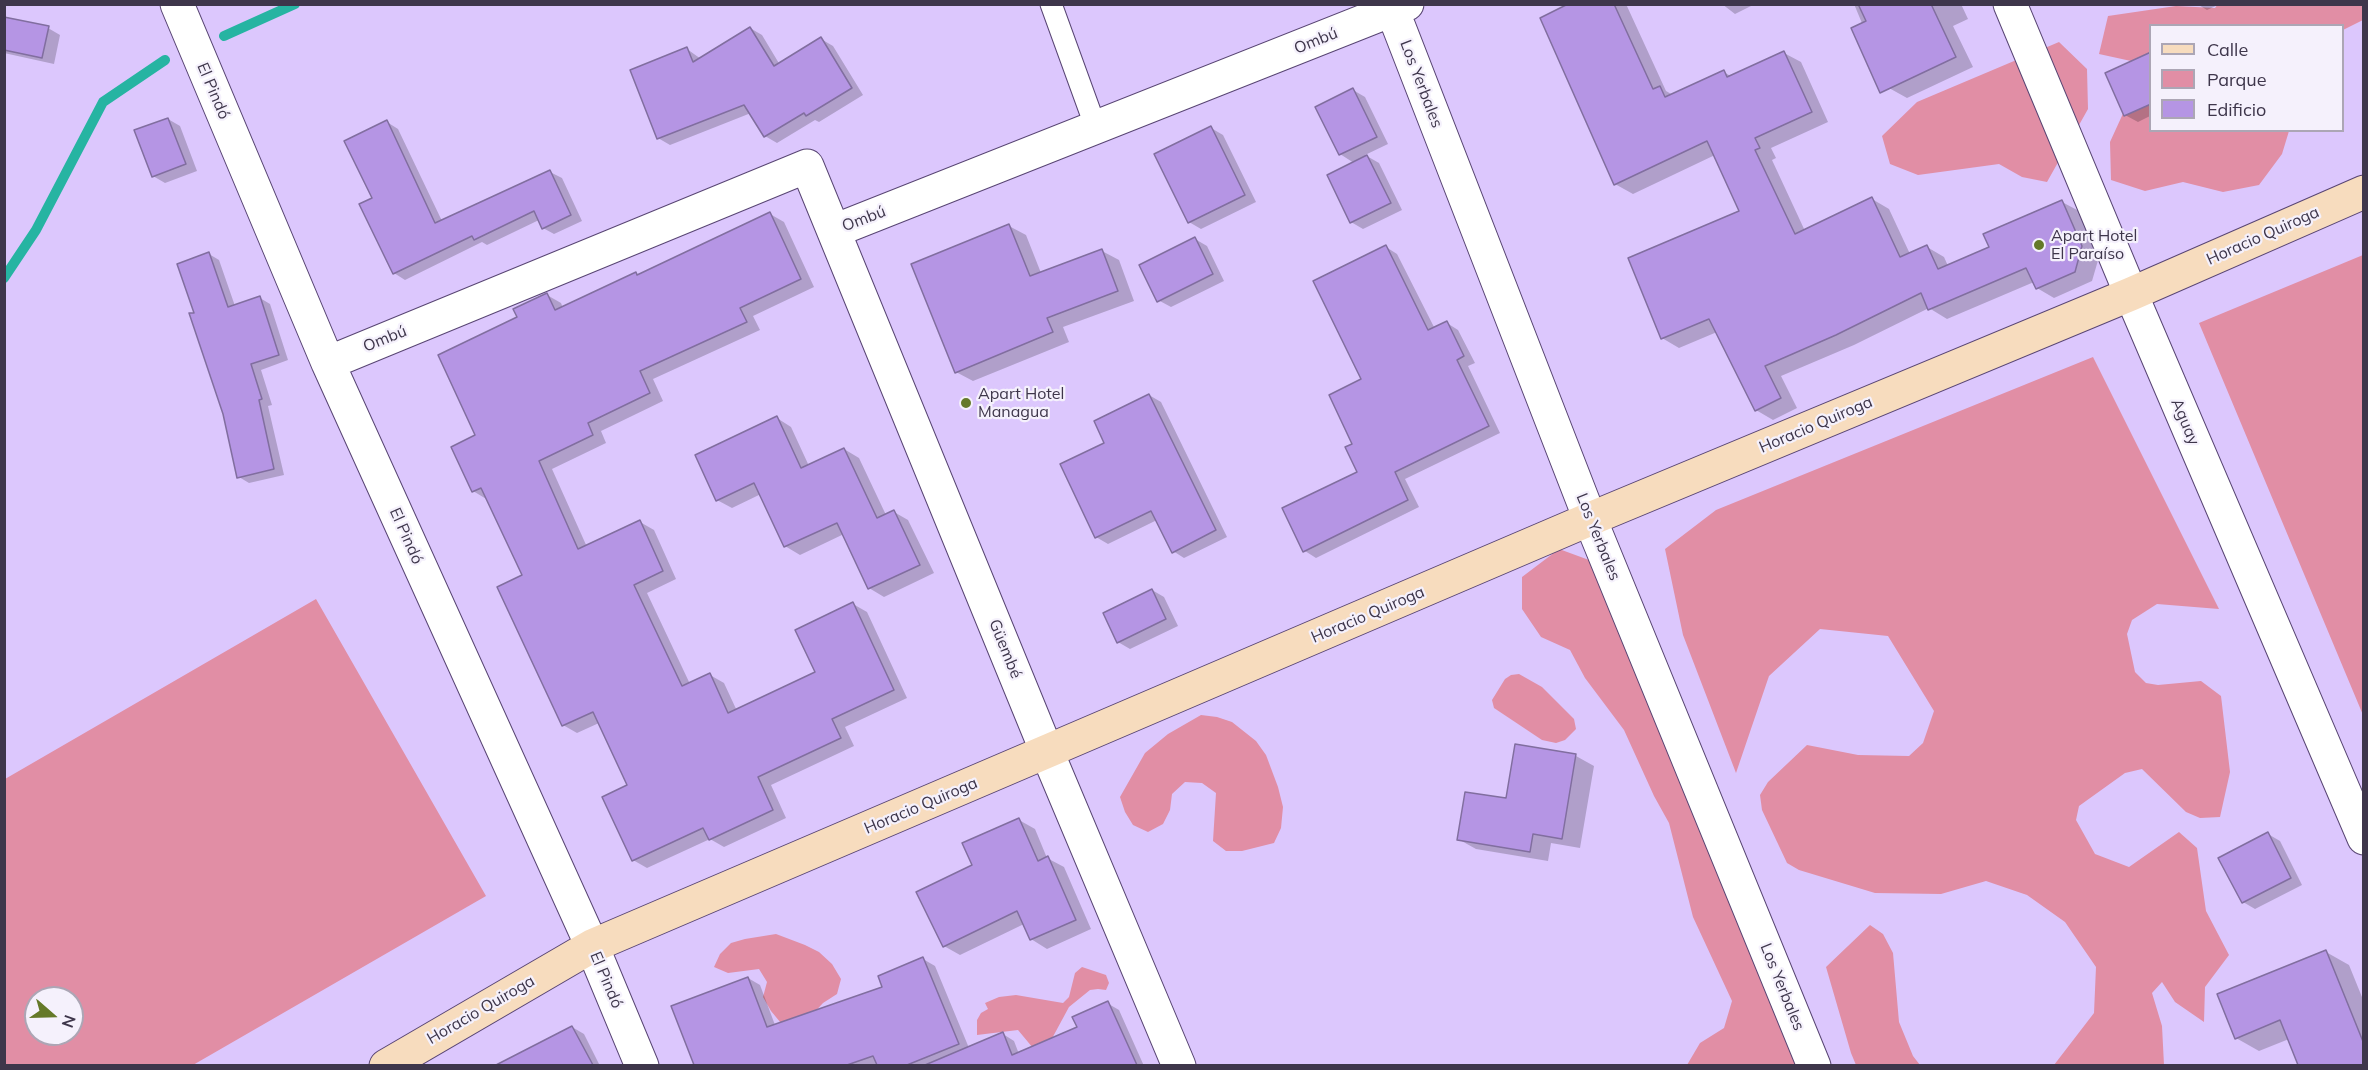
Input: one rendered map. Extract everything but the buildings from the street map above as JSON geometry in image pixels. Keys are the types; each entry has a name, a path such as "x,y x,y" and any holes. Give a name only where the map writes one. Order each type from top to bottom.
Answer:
{"main road":[{"name":"Horacio Quiroga","path":"386,1065 592,946 1590,519 2131,294 2364,192"}],"street":[{"name":"Aguay","path":"2010,4 2131,294 2364,838"},
{"name":"Ombú","path":"328,363 807,166 834,231 1396,7"},
{"name":"Los Yerbales","path":"1396,7 1590,519 1814,1065"},
{"name":"El Pindó","path":"187,8 328,363 592,946 642,1065"},
{"name":"Güembé","path":"834,231 1047,752 1179,1065"}],"lane":[{"path":"1051,4 1096,128"}],"green space":[{"path":"2218,4 2363,5 2363,20 2344,30 2344,24 2149,24 2149,61 2131,61 2099,54 2108,16 2176,6 2215,8"},
{"path":"2059,42 2087,69 2088,109 2047,182 2022,177 1999,164 1918,175 1890,164 1882,136 1917,102"},
{"path":"2149,92 2149,132 2289,132 2282,154 2259,185 2223,192 2183,182 2145,191 2111,180 2110,142 2126,107"},
{"path":"2363,255 2363,715 2199,323"},
{"path":"2093,357 2219,609 2157,604 2132,620 2127,634 2135,672 2146,683 2158,685 2201,681 2221,696 2230,772 2220,817 2200,818 2186,812 2142,769 2125,773 2079,806 2076,820 2095,854 2129,867 2179,832 2197,848 2206,911 2229,955 2205,987 2204,1022 2175,1002 2162,982 2152,993 2162,1026 2164,1065 2054,1065 2094,1013 2096,967 2065,922 2027,895 1986,881 1941,894 1875,893 1799,870 1787,863 1762,810 1760,795 1768,782 1807,745 1858,755 1909,756 1923,743 1934,711 1888,636 1820,629 1769,676 1736,773 1683,635 1665,549 1716,510"},
{"path":"1559,549 1589,560 1615,578 1809,1065 1687,1065 1700,1043 1724,1028 1732,1001 1693,917 1669,823 1624,730 1585,678 1570,650 1541,637 1522,609 1522,577"},
{"path":"316,599 486,896 193,1065 5,1065 5,779"},
{"path":"1519,674 1542,687 1574,719 1576,729 1565,740 1556,743 1542,740 1494,708 1492,700 1505,679"},
{"path":"1201,715 1232,722 1256,741 1266,755 1283,807 1281,828 1274,843 1242,851 1226,851 1213,841 1216,793 1202,783 1185,782 1172,794 1170,810 1163,824 1148,832 1133,825 1125,812 1120,797 1145,753 1168,734"},
{"path":"1870,925 1883,934 1893,953 1899,1022 1913,1056 1920,1065 1856,1065 1851,1053 1826,967"},
{"path":"776,934 819,952 832,964 841,979 837,994 823,1003 810,1017 806,1049 809,1065 799,1064 790,1034 763,997 767,982 759,969 728,973 714,967 720,954 731,943"},
{"path":"1082,967 1106,975 1109,983 1106,990 1090,990 1069,1007 1049,1044 1033,1048 1018,1030 977,1035 977,1020 981,1013 988,1009 985,1003 999,997 1016,995 1063,1003 1069,997 1075,973"}],"waterway":[{"path":"224,36 295,4"},
{"path":"4,278 36,230 103,102 165,60"}],"place":[{"name":"Apart Hotel El Paraíso","path":"2039,245"},
{"name":"Apart Hotel Managua","path":"966,403"}]}
